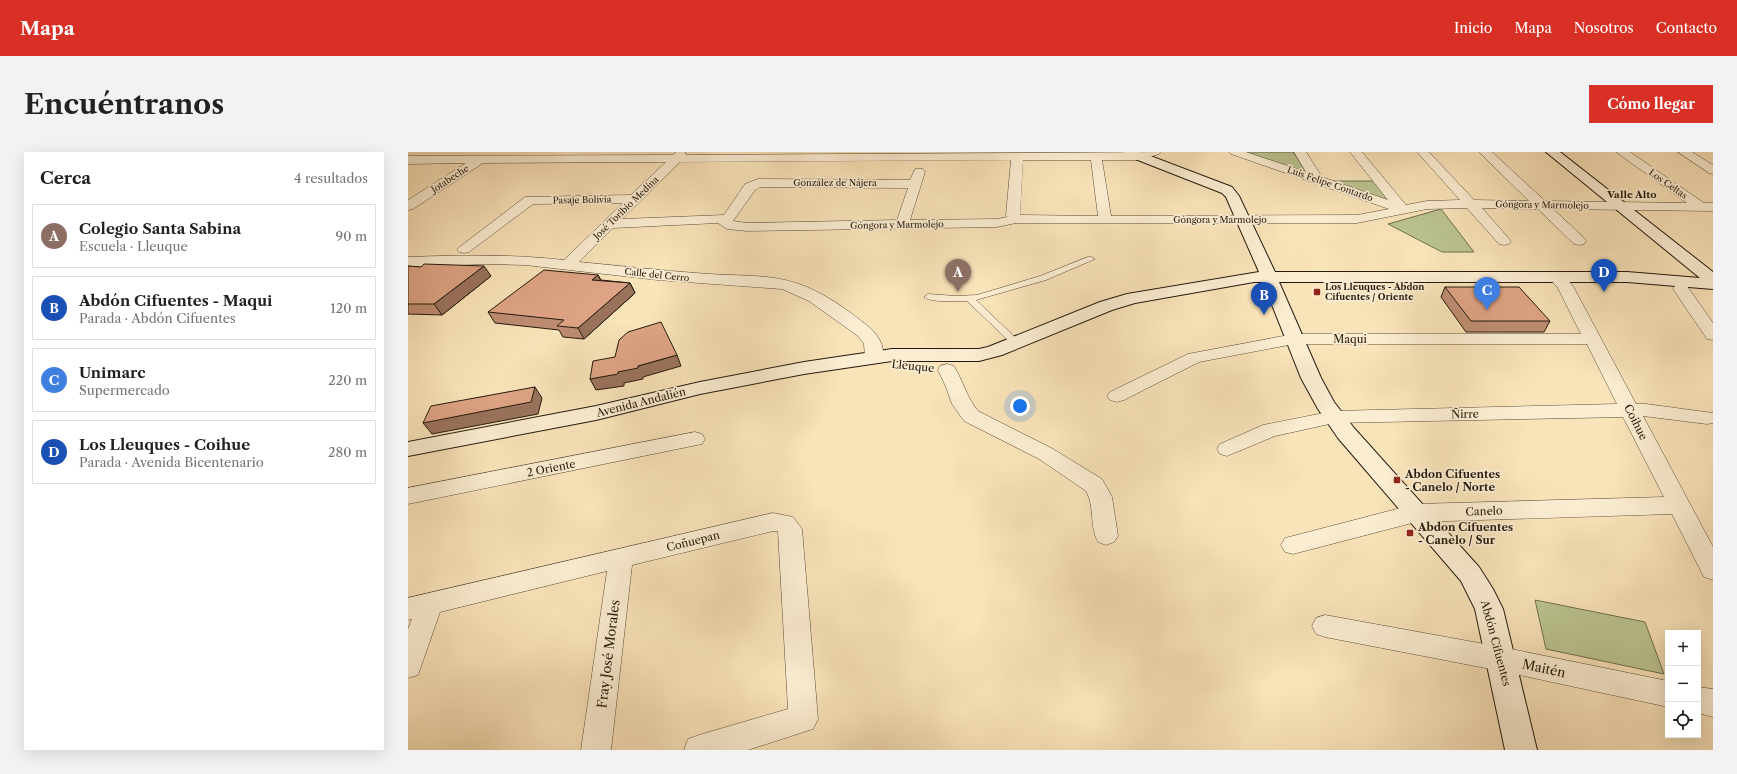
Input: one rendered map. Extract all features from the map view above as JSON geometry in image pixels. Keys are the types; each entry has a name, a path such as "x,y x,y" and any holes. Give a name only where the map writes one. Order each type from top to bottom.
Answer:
{"main road":[{"path":"1552,152 1713,280"},
{"name":"Abdón Cifuentes","path":"1135,154 1227,190 1234,199 1311,378 1334,417 1346,433 1478,585 1489,609 1521,750"},
{"path":"1561,281 1649,278 1713,284"},
{"name":"Lleuque","path":"874,357 900,354 951,357 978,355 1016,343 1106,306 1242,289 1270,281 1561,281"},
{"path":"1561,281 1713,292"},
{"name":"Lleuque","path":"874,357 881,362 895,366 947,370 967,371 996,366 1114,318 1144,301"},
{"name":"Avenida Andalién","path":"408,449 596,413 732,381 874,357"}],"street":[{"name":"Jotabeche","path":"408,206 491,152"},
{"path":"408,160 480,160 584,156 680,155 1017,154 1096,156 1155,152"},
{"name":"Luis Felipe Contardo","path":"1235,152 1402,209"},
{"path":"1300,152 1317,180"},
{"path":"1356,152 1402,209"},
{"path":"1423,152 1504,241"},
{"path":"1485,152 1579,241"},
{"name":"Los Celtas","path":"1622,152 1707,207 1713,215"},
{"path":"1684,152 1713,170"},
{"path":"902,225 925,154"},
{"path":"1016,219 1013,215 1017,154"},
{"name":"José Toribio Medina","path":"568,264 680,155"},
{"path":"1096,156 1105,220"},
{"name":"González de Nájera","path":"726,222 750,187 755,184 915,184"},
{"name":"Pasaje Bolivia","path":"464,249 530,200 635,199"},
{"name":"Góngora y Marmolejo","path":"610,224 726,222 732,226 747,227 997,223 1016,219 1357,219 1379,216 1402,209 1431,204 1707,207"},
{"name":"Calle del Cerro","path":"408,262 506,260 568,264 658,275 766,282 793,287 807,293 864,331 873,342 875,352 874,357"},
{"name":"Coihue","path":"1561,281 1593,339 1713,570"},
{"path":"1681,289 1713,335"},
{"name":"Maqui","path":"1118,396 1194,358 1294,339 1593,339"},
{"path":"947,370 956,387 962,404 972,416 1046,454 1094,485 1101,497 1106,536"},
{"name":"Ñirre","path":"1227,449 1270,430 1334,417 1646,410 1707,418"},
{"name":"2 Oriente","path":"408,496 695,439"},
{"name":"Canelo","path":"1293,545 1416,513 1679,505"},
{"name":"Coñuepan","path":"419,607 773,522 788,525 790,529 804,719 698,750"},
{"name":"Fray José Morales","path":"596,750 620,559"},
{"path":"408,666 419,607"},
{"name":"Maitén","path":"1325,626 1501,659 1665,693"},
{"path":"1701,701 1713,703"}],"lane":[{"path":"928,297 969,298 1043,278 1091,260"},
{"path":"969,298 1016,343"}],"green space":[{"path":"1243,152 1293,152 1309,176"},
{"path":"1323,181 1375,181 1395,204"},
{"path":"1441,209 1474,252 1442,252 1388,224"},
{"path":"1535,600 1645,622 1664,674 1546,649"}],"building":[{"path":"424,264 484,266 434,304 408,304 408,266 421,267"},
{"path":"544,270 598,275 592,280 630,283 578,328 557,326 564,320 488,312"},
{"path":"1445,287 1519,287 1550,321 1471,321"},
{"path":"661,322 677,355 638,366 638,368 618,372 618,374 590,379 593,361 615,357 619,340 628,332"},
{"path":"535,387 531,402 423,423 431,406"}],"place":[{"name":"Colegio Santa Sabina","path":"958,292"},
{"name":"Los Lleuques - Abdon Cifuentes / Oriente","path":"1317,292"},
{"name":"Los Lleuques - Coihue","path":"1604,292"},
{"name":"Unimarc","path":"1487,310"},
{"name":"Abdón Cifuentes - Maqui","path":"1264,315"},
{"name":"Abdon Cifuentes - Canelo / Norte","path":"1397,480"},
{"name":"Abdon Cifuentes - Canelo / Sur","path":"1410,533"}],"district":[{"name":"Valle Alto","path":"1632,194"}]}
